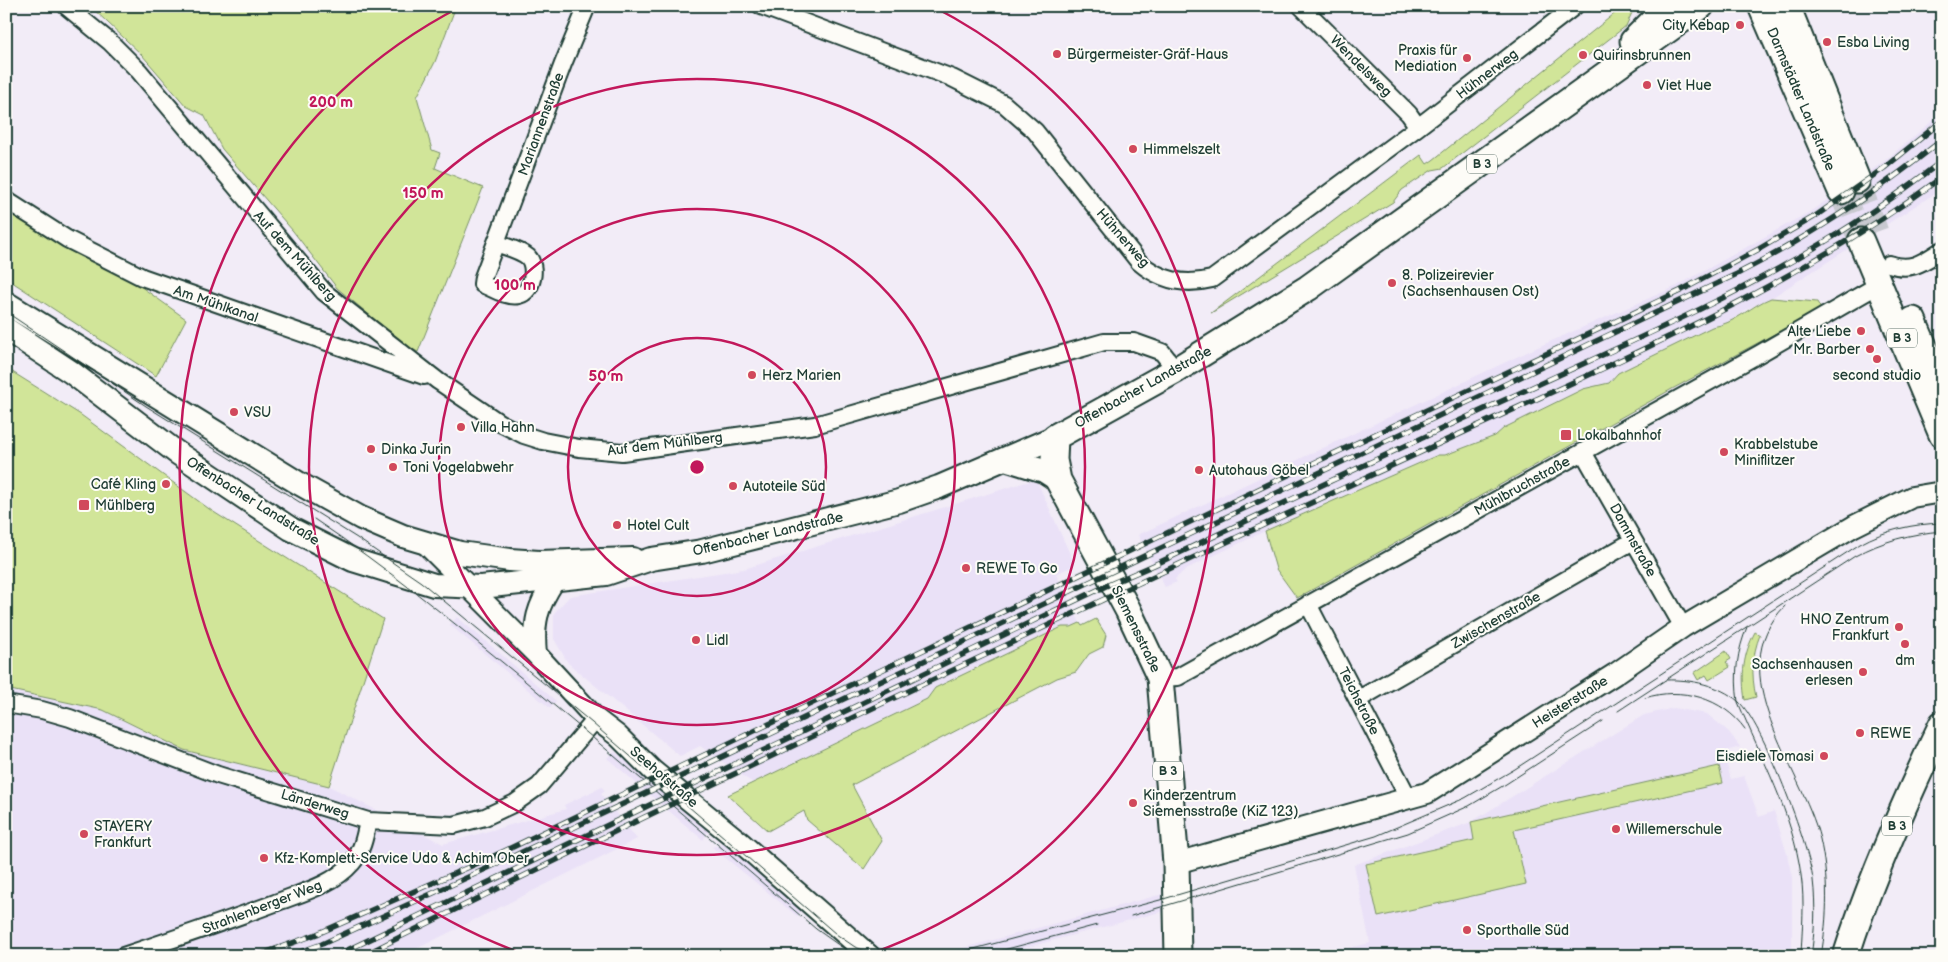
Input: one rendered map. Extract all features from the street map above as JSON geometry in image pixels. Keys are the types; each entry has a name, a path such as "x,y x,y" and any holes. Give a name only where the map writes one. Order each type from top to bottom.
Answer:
{"main road":[{"name":"Offenbacher Landstraße","path":"1578,95 1668,6"},
{"name":"Offenbacher Landstraße","path":"6,329 64,368 176,452 317,544 353,560 420,582 434,585 469,587 554,581 606,574 651,559 702,551 899,501 939,488 1055,437 1235,335 1315,282 1701,6"},
{"name":"Darmstädter Landstraße","path":"1761,6 1849,186 1787,6"},
{"name":"B 3","path":"1869,237 1885,274 1942,388"},
{"name":"B 3","path":"1885,274 1942,435"},
{"name":"Offenbacher Landstraße","path":"6,303 161,399 361,518 425,543 460,553 539,562 602,558 651,559"},
{"path":"142,425 141,417 146,406 161,399"},
{"name":"Siemensstraße","path":"1055,437 1054,460 1058,480 1128,610 1160,678 1176,863 1178,956"},
{"path":"1005,459 1044,471 1058,480"},
{"name":"B 3","path":"1846,956 1854,929 1916,778 1942,724"}],"street":[{"name":"Auf dem Mühlberg","path":"66,6 110,42 139,71 324,292 438,381 500,423 524,435 579,448 622,452 815,425 1104,342 1134,342 1162,352 1176,370"},
{"name":"Mariannenstraße","path":"496,243 563,64 587,6"},
{"name":"Hühnerweg","path":"761,6 952,78 1004,104 1035,131 1140,262 1157,275 1180,283 1196,283 1212,279 1418,127 1576,6"},
{"name":"Wendelsweg","path":"1301,6 1409,114 1418,127"},
{"name":"Am Mühlkanal","path":"6,200 68,239 142,277 438,381"},
{"path":"1885,274 1901,268 1916,266 1942,250"},
{"name":"Mühlbruchstraße","path":"1160,678 1178,677 1583,452 1885,274"},
{"name":"Dammstraße","path":"1583,452 1683,628"},
{"name":"Heisterstraße","path":"1176,863 1409,799 1426,792 1615,674 1683,628 1891,506 1912,498 1942,492"},
{"name":"Zwischenstraße","path":"1359,699 1633,541"},
{"name":"Seehofstraße","path":"425,543 536,654 596,719 618,736 652,770 740,842 825,919 870,956"},
{"path":"536,654 537,614 540,601 554,581"},
{"name":"Teichstraße","path":"1308,604 1359,699 1409,799"},
{"name":"Länderweg","path":"6,704 42,710 70,718 218,775 368,821 454,825 485,817 515,803 539,786 596,719"},
{"name":"Strahlenberger Weg","path":"123,956 210,927 322,885 335,878 353,862 362,847 368,821"}],"shaded area":[{"path":"1942,113 1942,189 1771,298 1745,310 1736,319 1723,325 1712,327 1618,373 1609,383 1583,389 1504,428 1495,436 1445,455 1438,455 1265,531 1186,569 1175,579 1177,582 1165,587 1138,535 1540,346 1677,286 1811,211 1882,163"},
{"path":"1036,479 1075,565 1056,574 1080,623 1071,627 1062,627 935,688 927,699 753,783 700,746 680,756 568,663 554,639 554,613 570,596 744,569"},
{"path":"457,617 556,701 550,708 450,625"},
{"path":"6,689 103,710 184,750 329,786 443,844 566,809 564,805 602,787 605,791 601,794 637,839 402,956 6,956"},
{"name":"Willemerschule","path":"1674,708 1707,714 1729,732 1740,747 1723,752 1731,779 1744,776 1759,817 1774,811 1792,877 1792,956 1315,956 1370,943 1354,865 1471,822 1644,715"},
{"path":"615,752 709,830 703,840 607,758"},
{"path":"724,844 801,911 797,916 712,847"},
{"path":"1163,894 1164,911 994,956 915,956 913,953 922,955 949,952"}],"green space":[{"path":"90,6 456,6 435,62 417,97 432,150 440,153 435,168 483,188 418,352 408,347 337,288 293,231 222,149 204,115 186,106 142,55"},
{"path":"1624,6 1635,6 1626,26 1443,168 1432,170 1402,190 1393,202 1211,313 1421,155 1427,164 1433,160"},
{"path":"6,199 101,258 186,319 156,376 6,278"},
{"path":"1771,298 1817,302 1821,309 1672,389 1297,598 1276,569 1265,531 1438,455 1445,455 1495,436 1504,428 1583,389 1609,383 1618,373 1712,327 1735,319 1756,305"},
{"path":"6,368 81,415 212,511 383,619 329,786 184,750 103,710 6,689"},
{"path":"1096,619 1106,635 1103,647 1089,654 1076,672 1057,678 852,785 882,841 864,869 807,820 804,811 768,831 728,795 927,699 935,688 1062,627 1071,627 1080,623 1082,626"},
{"path":"1755,632 1760,635 1753,665 1756,697 1745,700 1744,665"},
{"path":"1726,651 1731,659 1726,662 1730,667 1709,680 1706,675 1698,680 1694,673"},
{"path":"1719,766 1723,783 1514,830 1526,884 1378,917 1366,864 1474,840 1471,822"}],"tunnel":[{"path":"1857,180 1876,232"},
{"path":"1841,191 1861,241"}],"tram line":[{"path":"6,312 146,406 357,538 421,582 592,723 836,934 855,947 879,956"},
{"path":"314,519 393,575 469,635 816,929 854,956"},
{"path":"947,956 1160,900 1376,836 1465,798 1515,769 1860,544 1879,535 1900,529 1942,523"},
{"path":"1618,711 1855,556 1897,539 1942,531"},
{"path":"1785,606 1767,632 1760,661 1762,690 1771,721 1811,811 1820,839 1826,883 1825,926 1821,956"},
{"path":"1747,627 1737,663 1738,702 1784,808 1797,852 1803,895 1801,956"},
{"path":"1666,680 1704,684 1730,695 1738,701 1760,733 1794,814 1810,863 1815,908 1811,956"},
{"path":"1645,698 1673,693 1700,697 1725,709 1745,729"},
{"path":"1131,916 1408,833 1469,806 1603,721"},
{"path":"981,956 1097,925"}],"railway":[{"path":"256,956 317,934 494,856 1267,485 1680,291 1814,217 1884,168 1942,121"},
{"path":"289,956 322,944 501,862 1737,274 1817,229 1893,177 1942,140"},
{"path":"335,956 1108,585 1708,305 1784,266 1837,234 1883,204 1942,161"},
{"path":"362,956 836,726 1695,324 1797,270 1846,241 1942,177"}],"place":[{"name":"City Kebap","path":"1740,25"},
{"name":"Esba Living","path":"1827,42"},
{"name":"Bürgermeister-Gräf-Haus","path":"1057,54"},
{"name":"Quirinsbrunnen","path":"1583,55"},
{"name":"Praxis für Mediation","path":"1467,58"},
{"name":"Viet Hue","path":"1647,85"},
{"name":"Himmelszelt","path":"1133,149"},
{"name":"8. Polizeirevier (Sachsenhausen Ost)","path":"1392,283"},
{"name":"Alte Liebe","path":"1861,331"},
{"name":"Mr. Barber","path":"1870,349"},
{"name":"second studio","path":"1877,359"},
{"name":"Herz Marien","path":"752,375"},
{"name":"VSU","path":"234,412"},
{"name":"Villa Hahn","path":"461,427"},
{"name":"Lokalbahnhof","path":"1566,435"},
{"name":"Dinka Jurin","path":"371,449"},
{"name":"Krabbelstube Miniflitzer","path":"1724,452"},
{"name":"Toni Vogelabwehr","path":"393,467"},
{"name":"Autohaus Göbel","path":"1199,470"},
{"name":"Café Kling","path":"166,484"},
{"name":"Autoteile Süd","path":"733,486"},
{"name":"Mühlberg","path":"84,505"},
{"name":"Hotel Cult","path":"617,525"},
{"name":"REWE To Go","path":"966,568"},
{"name":"HNO Zentrum Frankfurt","path":"1899,627"},
{"name":"Lidl","path":"696,640"},
{"name":"dm","path":"1905,644"},
{"name":"Sachsenhausen erlesen","path":"1863,672"},
{"name":"REWE","path":"1860,733"},
{"name":"Eisdiele Tomasi","path":"1824,756"},
{"name":"Kinderzentrum Siemensstraße (KiZ 123)","path":"1133,803"},
{"name":"Willemerschule","path":"1616,829"},
{"name":"STAYERY Frankfurt","path":"84,834"},
{"name":"Kfz-Komplett-Service Udo & Achim Ober","path":"264,858"},
{"name":"Sporthalle Süd","path":"1467,930"}]}
